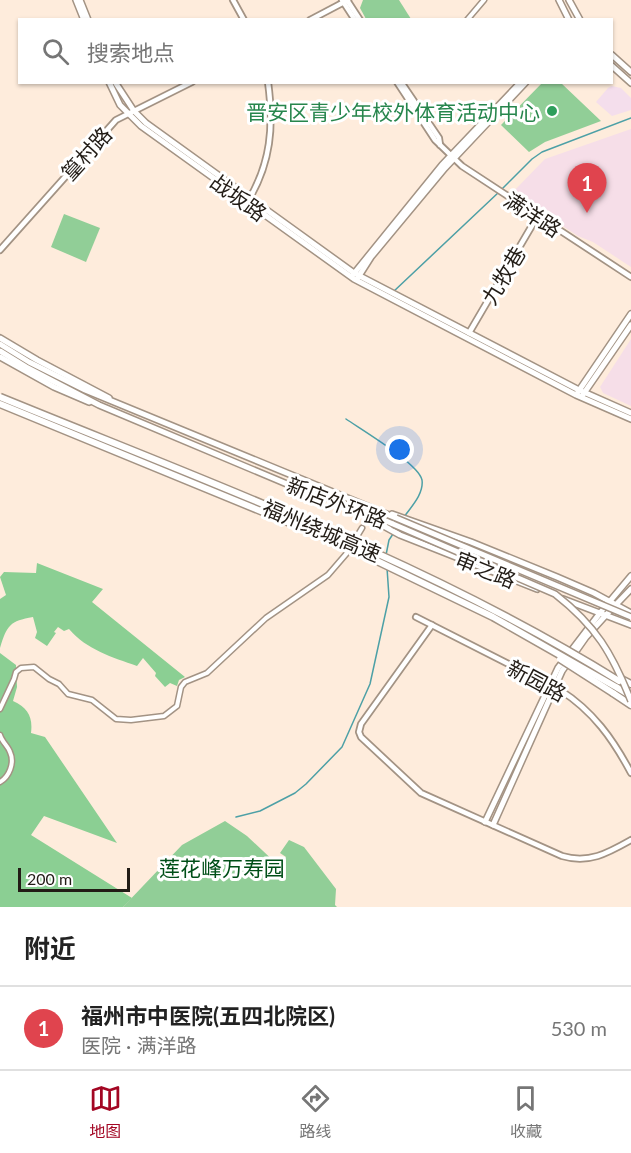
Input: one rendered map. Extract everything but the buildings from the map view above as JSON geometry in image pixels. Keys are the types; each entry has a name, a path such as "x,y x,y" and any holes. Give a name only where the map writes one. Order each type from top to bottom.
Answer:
{"highway":[{"name":"福州绕城高速","path":"0,397 344,538 482,604 571,651 631,696"},
{"name":"福州绕城高速","path":"0,404 346,546 493,617 617,685 631,687"},
{"path":"617,685 631,703"}],"main road":[{"path":"78,0 83,18"},
{"path":"78,0 87,18"},
{"path":"560,0 568,18"},
{"path":"569,0 579,18"},
{"path":"613,56 631,72"},
{"path":"613,67 631,83"},
{"name":"战坂路","path":"110,84 127,114 149,132 355,277 395,298"},
{"name":"战坂路","path":"115,84 134,111 150,126 248,201"},
{"path":"355,277 453,157 518,84"},
{"path":"453,157 524,84"},
{"path":"395,298 469,333 580,394 631,413"},
{"path":"395,298 631,419"},
{"path":"580,394 631,314"},
{"path":"580,394 631,325"},
{"path":"0,338 115,401"},
{"name":"新店外环路","path":"0,344 59,378 384,512 555,594 593,628 615,663 631,703"},
{"name":"新店外环路","path":"0,351 99,405 227,459 346,504 396,519 631,615"},
{"path":"0,357 54,387 99,405"},
{"name":"审之路","path":"346,504 400,535 631,625"},
{"name":"审之路","path":"396,519 408,520 471,542 594,593 631,615"},
{"path":"485,822 552,686 609,602 631,576"},
{"path":"603,614 615,606 631,589"},
{"path":"492,825 552,686"}],"street":[{"path":"233,0 243,18"},
{"path":"314,18 346,0 356,18"},
{"path":"469,18 484,0"},
{"name":"篁村路","path":"0,250 116,120 188,84"},
{"path":"248,201 264,169 270,147 272,123 268,84"},
{"name":"满洋路","path":"400,84 439,138 440,145 462,166 631,277"},
{"name":"九牧巷","path":"469,333 537,217"},
{"path":"0,709 16,672 21,668 34,667 59,684 68,694 92,700 116,719 131,720 167,714 177,706 181,687 185,682 207,673 266,618 328,576 347,553 362,528"},
{"name":"新园路","path":"416,617 575,700 597,721 616,745 631,773"},
{"path":"432,626 361,724 359,734 421,793 555,854 574,859 599,857 631,840"},
{"path":"0,735 11,757 8,776 0,782"}],"shaded area":[{"path":"612,86 621,88 631,98 631,110 612,116 596,102"},
{"path":"631,129 631,267 512,193 545,159"},
{"path":"631,339 631,406 603,393 600,387"}],"green space":[{"path":"363,0 399,0 410,18 365,18 360,8"},
{"name":"晋安区青少年校外体育活动中心","path":"541,84 562,84 601,121 545,142 529,152 501,125"},
{"path":"64,214 100,228 86,262 51,247"},
{"path":"37,563 103,589 92,602 185,677 179,680 177,686 170,683 165,687 143,658 137,666 109,656 92,648 69,629 64,631 58,627 47,646 35,638 37,632 33,617 10,625 0,648 0,599 6,595 0,577 4,572 36,573"},
{"path":"0,653 16,665 17,687 13,701 28,714 31,733 45,737 117,843 44,816 31,835 132,898 123,907 0,907"},
{"name":"莲花峰万寿园","path":"225,821 247,836 279,866 286,857 280,853 289,840 304,847 336,889 335,905 337,907 123,907 182,845"}],"waterway":[{"path":"502,189 542,152 631,118"},
{"path":"393,292 499,192"},
{"path":"346,419 401,457 419,473 422,480 421,490 404,517"},
{"path":"386,555 389,540 393,534"},
{"path":"236,817 260,811 295,793 342,747 370,684 389,597 387,568"}],"place":[{"name":"晋安区青少年校外体育活动中心","path":"552,111"},
{"name":"福州市中医院(五四北院区)","path":"587,213"}]}
